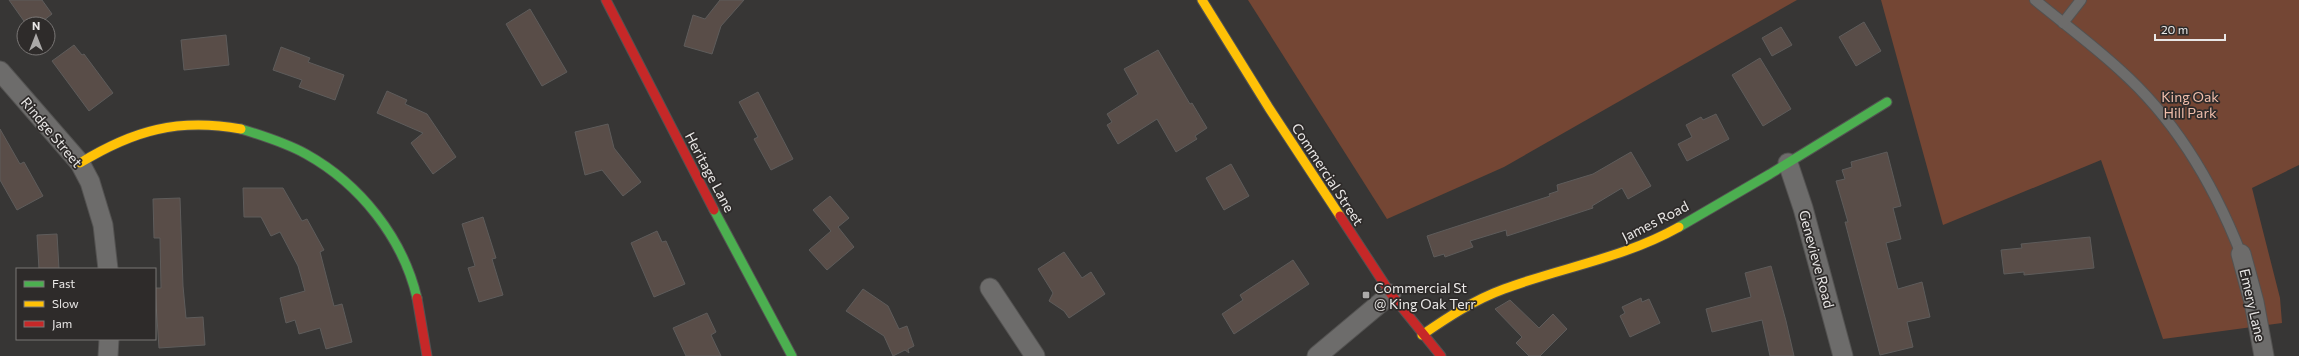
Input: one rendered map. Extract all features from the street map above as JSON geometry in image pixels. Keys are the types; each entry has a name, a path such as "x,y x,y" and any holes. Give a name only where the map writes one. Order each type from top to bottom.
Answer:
{"street":[{"name":"Heritage Lane","path":"606,0 664,116 792,356"},
{"name":"Commercial Street","path":"1202,0 1274,115 1390,294 1422,336 1440,356"},
{"name":"Rindge Street","path":"0,71 80,163 90,182 103,225 108,268"},
{"name":"James Road","path":"1422,336 1457,311 1504,289 1626,252 1660,237 1788,163 1886,102"},
{"path":"80,163 105,148 146,131 169,126 197,123 223,125 250,130 275,137 302,152 351,186 371,210 404,259 415,288 427,356"},
{"name":"Genevieve Road","path":"1788,163 1803,208 1844,356"},
{"name":"Emery Lane","path":"2241,254 2254,302 2264,356"},
{"path":"990,288 1035,356"},
{"path":"1317,356 1390,294"},
{"path":"108,356 109,340"}],"lane":[{"path":"2035,0 2120,70 2148,97 2176,131 2214,193 2226,216 2241,254"},
{"path":"2063,23 2081,0"}],"green space":[{"path":"1248,0 1797,0 1504,167 1387,219"},
{"name":"King Oak Hill Park","path":"1881,0 2299,0 2299,165 2252,188 2280,298 2282,323 2163,339 2101,160 1943,225"}],"building":[{"path":"9,0 42,0 52,14 49,16 20,16"},
{"path":"720,0 744,0 721,26 712,54 684,46 693,15 705,19"},
{"path":"530,9 567,72 542,86 506,24"},
{"path":"1864,22 1881,51 1856,66 1839,37"},
{"path":"1781,27 1792,45 1772,56 1762,38"},
{"path":"226,35 229,65 184,70 181,40"},
{"path":"74,45 82,55 84,54 113,93 89,111 52,61"},
{"path":"281,47 310,58 308,62 344,75 335,100 299,87 302,80 273,70"},
{"path":"1158,50 1190,104 1192,103 1207,128 1195,136 1197,139 1176,152 1157,119 1118,144 1107,125 1112,122 1107,114 1138,94 1124,69"},
{"path":"1760,58 1791,109 1763,126 1732,75"},
{"path":"387,91 407,100 405,104 427,114 456,157 433,174 411,143 423,133 377,113"},
{"path":"758,92 793,159 771,170 754,139 758,137 739,102"},
{"path":"1716,114 1729,139 1687,161 1678,144 1692,137 1686,125 1701,117 1703,120"},
{"path":"608,124 614,148 641,182 623,196 602,170 585,175 575,132"},
{"path":"0,129 20,164 24,162 43,196 17,210 0,180"},
{"path":"1631,152 1651,186 1628,199 1622,188 1592,206 1593,208 1507,236 1506,230 1470,241 1473,247 1445,257 1444,254 1434,257 1427,236 1550,196 1549,194 1558,191 1557,185 1593,174"},
{"path":"1887,152 1901,206 1893,208 1901,239 1886,243 1898,289 1922,282 1930,317 1907,322 1913,347 1880,355 1845,222 1848,222 1836,181 1845,179 1842,170 1852,167 1851,162"},
{"path":"1231,164 1249,196 1224,210 1206,178"},
{"path":"243,188 283,188 302,221 307,219 324,250 320,252 334,306 342,304 352,342 326,349 320,328 299,334 295,320 286,323 280,298 305,291 298,266 280,232 271,236 261,217 244,217"},
{"path":"830,196 849,218 838,227 854,247 827,270 809,250 831,231 813,210"},
{"path":"180,198 183,286 186,318 203,317 205,345 159,348 156,288 161,288 160,238 154,238 153,199"},
{"path":"483,217 496,258 492,259 503,295 479,302 468,268 475,266 462,224"},
{"path":"657,231 662,242 666,241 685,284 654,297 631,243"},
{"path":"57,234 59,268 39,268 37,235"},
{"path":"2090,237 2094,268 2024,275 2024,272 2004,274 2001,250 2022,248 2021,244"},
{"path":"1064,252 1082,278 1091,272 1105,294 1069,318 1064,311 1049,301 1053,293 1038,269"},
{"path":"1293,260 1309,284 1234,334 1222,314 1243,300 1240,295"},
{"path":"1771,266 1794,356 1770,356 1762,320 1712,332 1706,309 1751,297 1745,273"},
{"path":"863,289 888,306 899,329 907,326 914,346 908,349 909,353 905,350 893,356 884,336 846,311"},
{"path":"1641,298 1642,302 1649,299 1660,323 1630,337 1620,316 1625,313 1622,307"},
{"path":"1510,300 1539,328 1553,314 1567,329 1540,356 1529,356 1516,343 1522,337 1495,309"},
{"path":"707,313 716,332 711,335 721,356 686,356 673,328"}],"traffic: fast":[{"path":"1679,227 1770,174 1887,102"},
{"path":"241,129 283,143 306,154 326,166 361,197 390,234 401,254 417,298"},
{"path":"714,210 792,356"}],"traffic: slow":[{"path":"1202,0 1269,108 1340,216"},
{"path":"80,163 119,142 157,130 177,126 197,125 241,129"},
{"path":"1422,335 1462,309 1493,293 1526,281 1637,247 1679,227"}],"traffic: jam":[{"path":"606,0 714,210"},
{"path":"1340,216 1391,294 1441,356"},
{"path":"417,298 427,356"}],"place":[{"name":"Commercial St @ King Oak Terr","path":"1366,295"}]}
